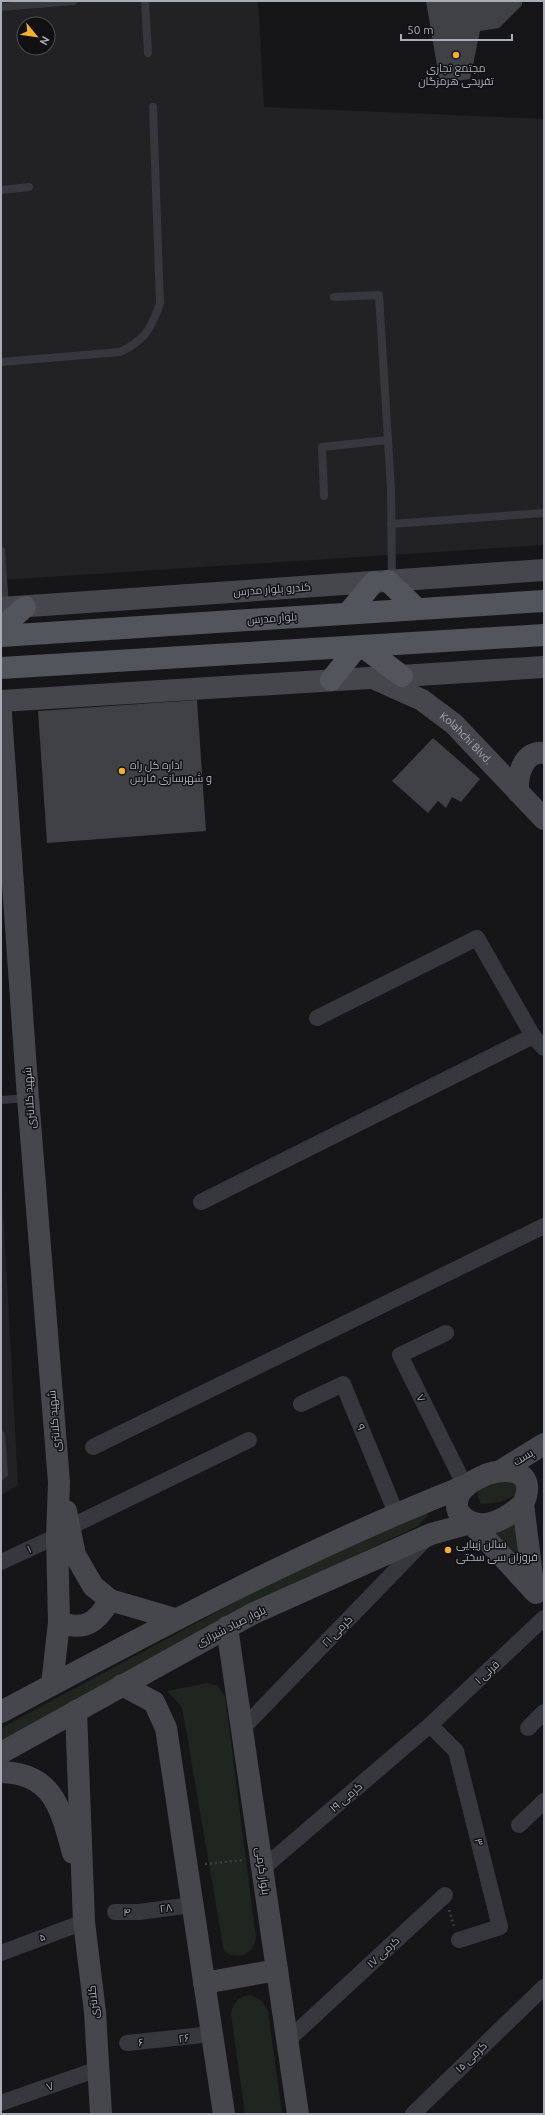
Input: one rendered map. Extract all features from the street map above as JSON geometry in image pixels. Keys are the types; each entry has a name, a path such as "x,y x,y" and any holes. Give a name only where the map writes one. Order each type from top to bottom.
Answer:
{"main road":[{"path":"348,613 384,581 417,609"},
{"name":"بلوار مدرس","path":"1,636 544,601"},
{"path":"1,668 544,635"},
{"path":"360,647 402,676"},
{"path":"331,680 360,647"}],"street":[{"name":"کندرو بلوار مدرس","path":"8,613 384,581 544,570"},
{"path":"1,701 544,667"},
{"name":"Kolahchi Blvd.","path":"372,678 422,700 454,724 544,819"},
{"name":"شهید کلانتری","path":"1,714 28,1098 63,1532"},
{"path":"518,792 517,779 528,757 538,752 544,753"},
{"path":"317,1018 477,938 533,1036 544,1048"},
{"path":"201,1202 533,1036"},
{"path":"93,1447 544,1226"},
{"name":"۷","path":"446,1332 400,1355 465,1486"},
{"name":"۹","path":"301,1404 343,1384 396,1513"},
{"name":"۱","path":"1,1562 250,1440"},
{"name":"پست","path":"502,1470 544,1444"},
{"path":"1,1712 175,1619 396,1513 465,1486 490,1473 502,1470 516,1472 525,1480 528,1491 524,1501 541,1591"},
{"path":"465,1486 458,1496 457,1508 463,1518 472,1524 541,1591"},
{"path":"472,1524 497,1521 509,1516 524,1501 544,1486"},
{"path":"419,1504 427,1506 433,1514 434,1523 431,1534"},
{"name":"بلوار صیاد شیرازی","path":"1,1753 227,1627 431,1534 472,1524"},
{"path":"63,1532 93,1586 110,1600 175,1619"},
{"path":"52,1685 59,1622 63,1532"},
{"name":"کرمی ۲۱","path":"242,1729 431,1534"},
{"path":"59,1622 72,1627 89,1624 102,1614 110,1600"},
{"name":"قرنی ۱","path":"430,1725 544,1618"},
{"name":"بلوار کرمی","path":"227,1627 298,2114"},
{"path":"122,1685 154,1702 166,1728 224,2114"},
{"name":"کلانتری","path":"76,1711 84,1922 95,2012 101,2114"},
{"path":"528,1728 544,1712"},
{"name":"کرمی ۱۹","path":"262,1864 430,1725"},
{"name":"۳","path":"430,1725 456,1751 500,1927 459,1940"},
{"name":"کلانتری","path":"1,1772 16,1772 43,1784 57,1802 83,1890"},
{"path":"519,1825 544,1801"},
{"name":"کرمی ۱۷","path":"287,2041 444,1895"},
{"name":"۲۸","path":"139,1912 192,1905"},
{"name":"۴","path":"114,1912 139,1912"},
{"name":"۵","path":"1,1953 84,1922"},
{"path":"204,1983 277,1970"},
{"name":"کرمی ۱۵","path":"412,2114 544,1987"},
{"name":"۲۶","path":"156,2041 212,2034"},
{"name":"۶","path":"127,2043 156,2041"},
{"name":"۷","path":"1,2104 98,2069"}],"lane":[{"path":"1,7 72,1"},
{"path":"145,1 148,53"},
{"path":"1,362 120,352 136,345 148,330 156,316 160,303 153,107"},
{"path":"1,190 28,187"},
{"path":"334,297 379,295 388,440 391,524 384,581"},
{"path":"324,496 322,447 388,440"},
{"path":"391,524 544,514"},
{"path":"1,551 8,613"},
{"path":"1,1100 28,1098"},
{"path":"1,1435 4,1474 1,1476"}],"path":[{"path":"187,1866 262,1864"},
{"path":"444,1895 459,1940"}],"shaded area":[{"path":"1,1 258,1 264,107 544,119 544,545 1,580"},
{"path":"1,1170 18,1485 1,1495"},
{"path":"516,1476 516,1495 500,1502 481,1504 477,1495 479,1489"},
{"path":"424,1509 428,1515 418,1526 254,1604 1,1741 1,1728 323,1555"},
{"path":"517,1522 526,1578 492,1530"},
{"path":"207,1683 218,1686 225,1696 256,1938 252,1949 244,1955 239,1956 234,1956 224,1951 182,1707 167,1691"},
{"path":"251,1995 262,2001 268,2011 282,2114 245,2114 231,2014 233,2006 237,2000"}],"building":[{"name":"مجتمع تجاری تفریحی هرمزگان","path":"426,1 522,1 522,5 499,28 480,31 470,79 440,83"},
{"name":"اداره کل راه و شهرسازی فارس","path":"197,700 206,831 47,843 38,711"},
{"path":"433,738 480,779 461,802 452,797 446,808 438,801 428,813 392,781"}],"place":[{"name":"مجتمع تجاری تفریحی هرمزگان","path":"456,55"},
{"name":"اداره کل راه و شهرسازی فارس","path":"122,771"},
{"name":"سالن زیبایی فروزان سی سختی","path":"448,1550"}]}
